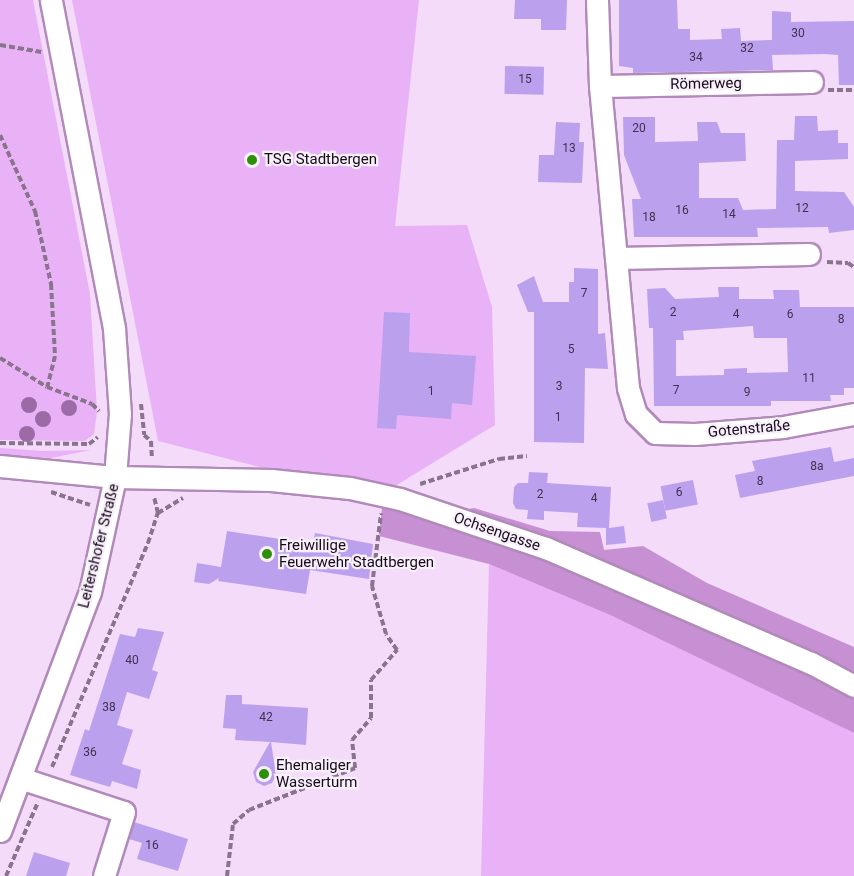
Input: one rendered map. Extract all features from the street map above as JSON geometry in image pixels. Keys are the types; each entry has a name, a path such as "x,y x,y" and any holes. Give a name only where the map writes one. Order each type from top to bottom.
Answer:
{"street":[{"name":"Leitershofer Straße","path":"0,831 87,600 115,477 120,414 114,328 51,0"},
{"path":"597,0 600,86 616,258 809,254"},
{"name":"Römerweg","path":"600,86 812,82"},
{"name":"Gotenstraße","path":"616,258 628,388 636,414 644,426 655,433 695,434 783,427 854,414"},
{"name":"Ochsengasse","path":"0,466 71,470 115,477 271,480 392,497 546,549 811,663 854,686"},
{"path":"20,778 124,812 104,876"}],"path":[{"path":"0,45 46,53"},
{"path":"0,135 35,211 51,284 55,356 47,387"},
{"path":"809,254 854,267"},
{"path":"0,358 47,387 92,404 100,412"},
{"path":"0,443 89,444 98,437"},
{"path":"227,876 233,824 249,810 269,800 355,768 352,740 371,718 371,680 397,650 386,634 372,586 392,497 420,484 459,471 526,456"},
{"path":"48,491 90,505"}],"shaded area":[{"path":"0,0 33,0 90,294 97,412 94,434 85,441 0,440"},
{"path":"72,0 419,0 395,226 467,225 492,307 495,425 377,497 158,441"},
{"path":"0,448 44,451 91,450 51,458 0,455"},
{"path":"382,508 439,522 446,513 474,508 550,531 600,532 604,550 643,546 707,583 854,647 854,733 610,615 489,564 379,536"},
{"path":"489,564 610,615 854,733 854,876 481,876"}],"building":[{"path":"515,0 567,0 566,30 541,30 541,19 514,19"},
{"path":"619,0 677,0 678,29 690,29 690,40 722,39 721,29 740,28 741,41 772,40 772,11 791,12 791,22 854,21 854,85 839,85 838,55 824,54 772,55 773,70 633,73 633,68 619,66"},
{"path":"505,66 544,67 544,95 505,94"},
{"path":"795,116 817,116 818,131 838,130 838,143 848,143 848,159 795,161 795,191 844,192 854,207 854,230 829,233 828,227 757,228 758,237 634,237 632,199 641,199 624,155 623,117 655,117 655,142 698,141 697,122 717,122 721,133 745,133 746,161 699,163 699,198 738,198 743,210 776,209 777,140 794,140"},
{"path":"556,122 580,123 579,142 584,142 582,183 538,182 539,155 554,155"},
{"path":"574,268 598,269 598,334 605,333 608,369 585,368 584,443 534,442 534,312 528,312 517,285 534,276 543,302 569,302 569,282 574,282"},
{"path":"718,287 739,287 739,299 774,299 773,290 799,290 800,307 854,307 854,388 844,388 844,395 830,395 831,401 771,401 771,406 654,406 653,328 649,328 647,289 665,288 675,299 719,297","holes":["753,326 754,338 787,338 788,372 747,373 747,368 724,369 724,375 676,376 676,340 684,340 683,331"]},
{"path":"384,312 410,313 409,352 476,356 472,405 452,403 451,419 397,415 396,429 377,428"},
{"path":"831,447 834,462 854,458 854,476 740,498 735,475 755,471 752,461"},
{"path":"529,472 548,473 547,483 611,487 609,528 624,526 626,543 606,545 606,528 577,527 578,513 544,511 544,520 527,519 528,510 516,509 513,503 514,487 518,483 528,483"},
{"path":"693,480 698,505 665,511 661,486"},
{"path":"663,500 667,519 651,522 647,503"},
{"name":"Freiwillige Feuerwehr Stadtbergen","path":"227,531 313,544 315,533 373,544 369,579 310,570 306,594 218,581 219,578 209,584 194,582 197,563 221,567"},
{"path":"138,628 164,632 152,670 158,672 149,699 127,692 117,725 133,730 122,764 141,770 137,789 112,781 110,787 70,775 85,729 89,731 120,634 135,637"},
{"path":"226,695 242,695 242,704 308,708 306,745 271,742 276,775 272,783 264,786 256,782 253,772 270,742 235,740 236,729 223,728"},
{"path":"134,822 188,839 178,871 137,859 142,843 129,839"},
{"path":"34,852 70,863 66,876 26,876"}],"place":[{"name":"TSG Stadtbergen","path":"252,160"},
{"name":"Freiwillige Feuerwehr Stadtbergen","path":"267,554"},
{"name":"Ehemaliger Wasserturm","path":"264,774"}]}
